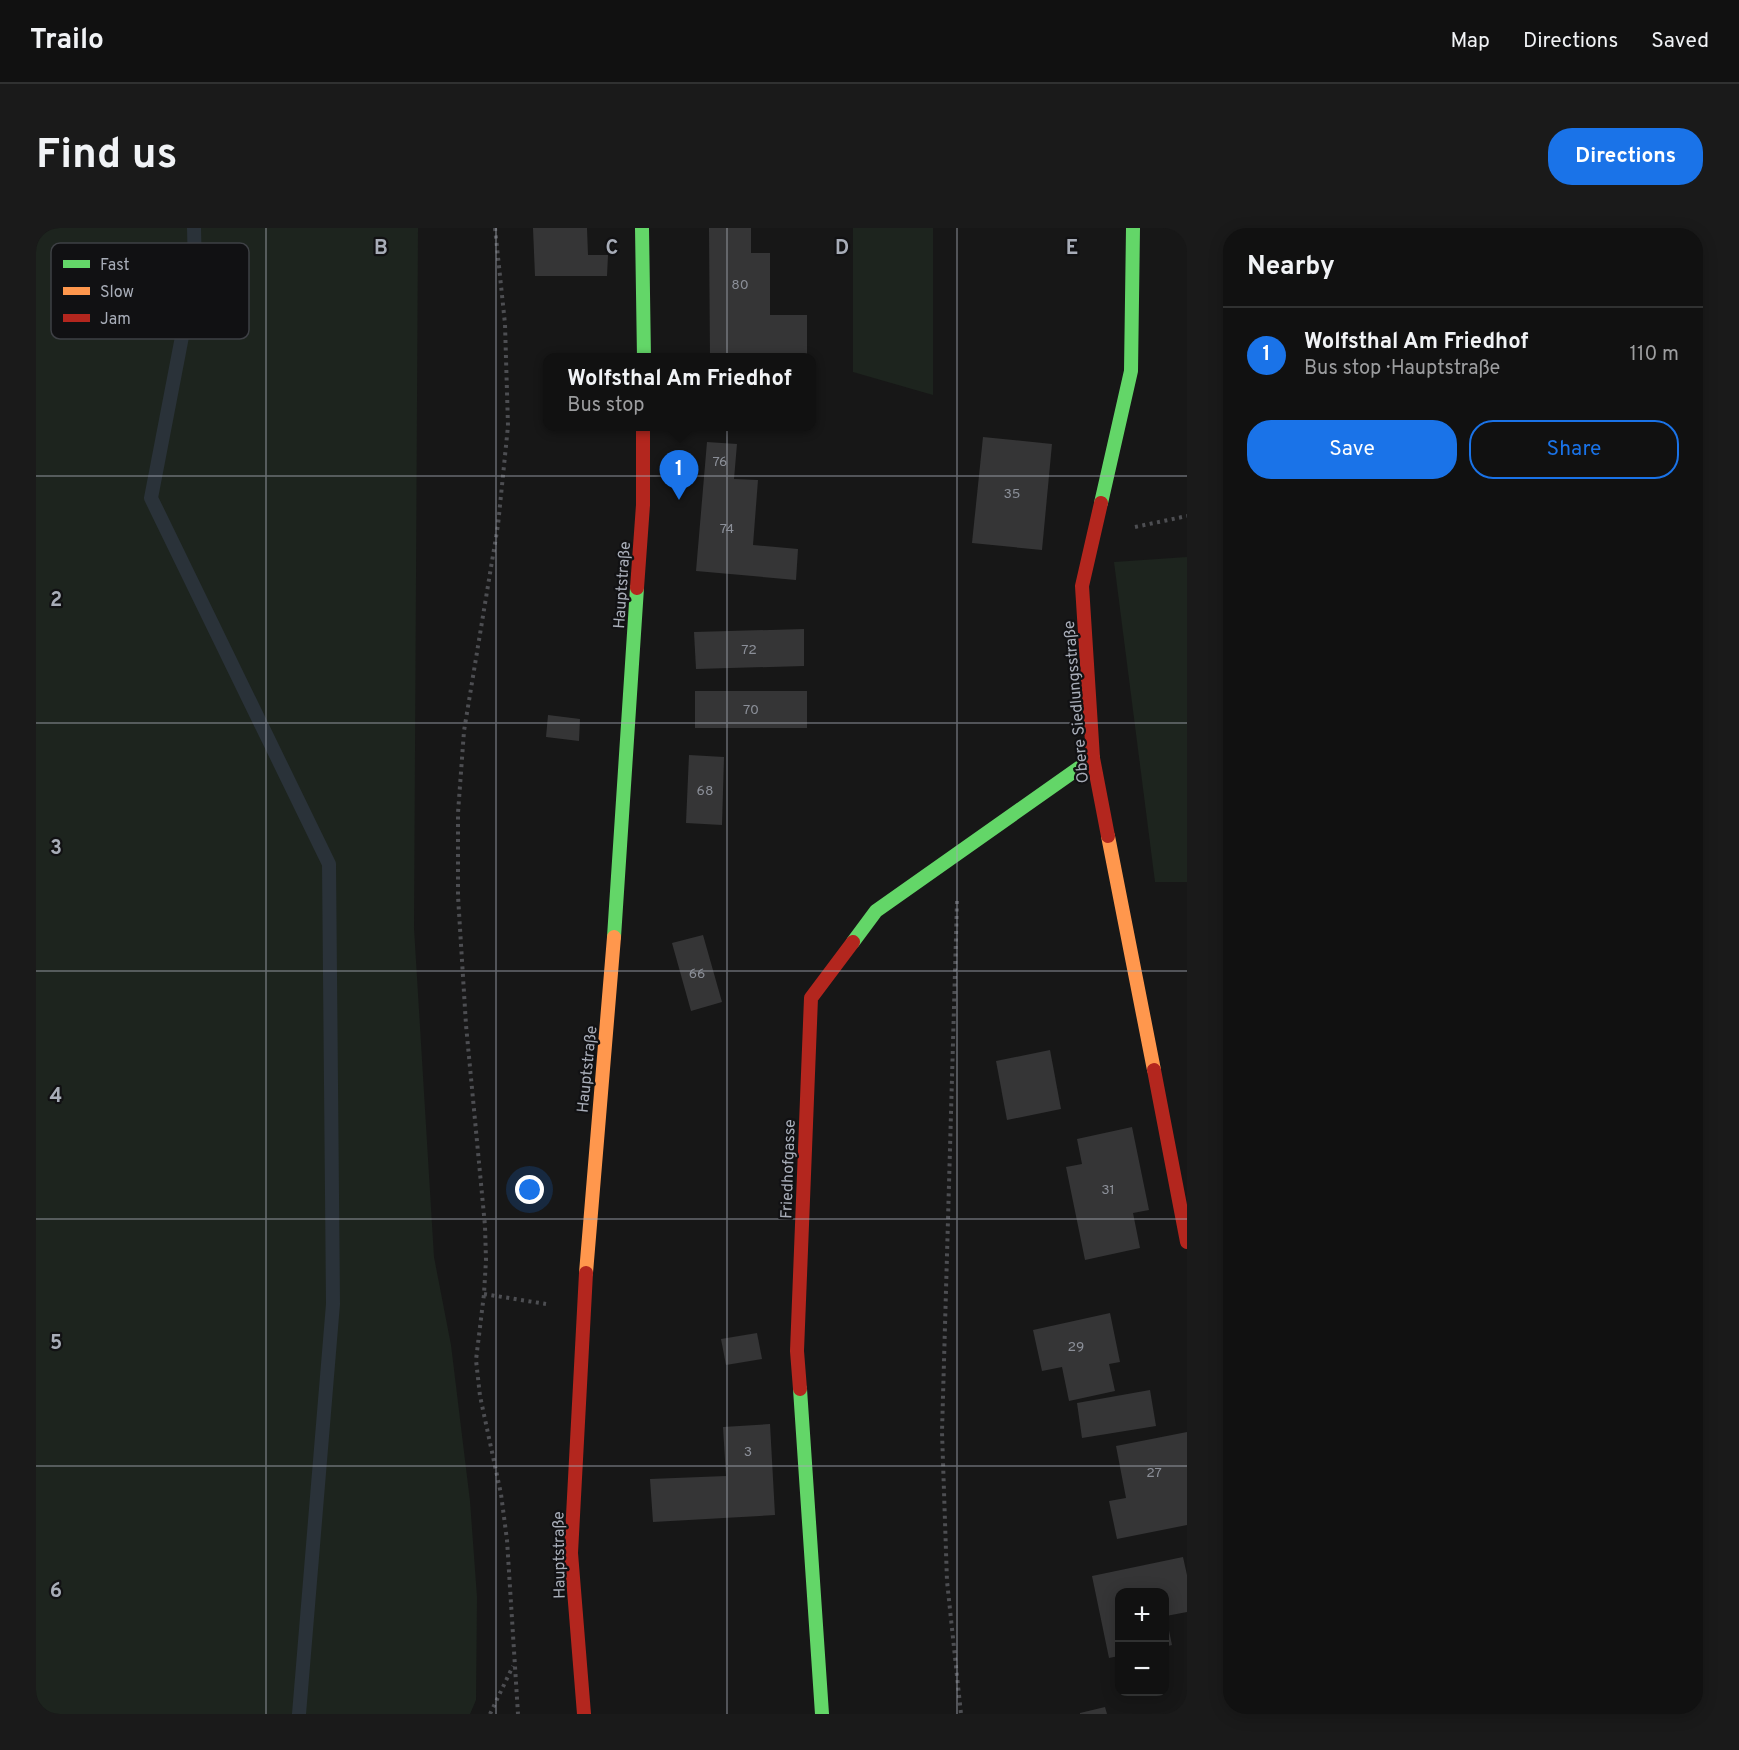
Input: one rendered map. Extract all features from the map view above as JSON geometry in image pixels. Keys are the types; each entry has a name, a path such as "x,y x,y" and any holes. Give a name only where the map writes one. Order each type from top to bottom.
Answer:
{"street":[{"path":"642,228 644,353"},
{"name":"Obere Siedlungsstraße","path":"1133,228 1131,371 1082,586 1093,758 1187,1242"},
{"name":"Hauptstraße","path":"584,1714 571,1554 584,1310 597,1128 614,946 643,505 644,431"},
{"name":"Friedhofgasse","path":"822,1714 797,1351 811,998 876,910 1093,758"}],"path":[{"path":"495,228 505,324 508,426 497,536 464,731 457,846 466,1025 485,1226 484,1294 476,1360 480,1396 501,1494 507,1540 518,1714"},
{"path":"1094,535 1187,516"},
{"path":"959,852 942,1432 946,1581 961,1714"},
{"path":"484,1294 584,1310"},
{"path":"490,1714 514,1665"}],"shaded area":[{"path":"36,228 418,228 414,928 434,1257 451,1345 470,1501 477,1597 476,1700 470,1714 36,1714"},
{"path":"853,228 933,228 933,395 853,372"},
{"path":"1187,557 1187,882 1155,882 1114,562"}],"building":[{"path":"533,228 587,228 588,255 608,255 607,276 535,276"},
{"path":"709,228 751,228 751,253 770,253 770,315 807,315 807,353 710,353"},
{"path":"983,437 1052,444 1042,550 972,543"},
{"path":"707,442 737,444 734,479 758,480 753,545 798,549 796,580 696,571"},
{"path":"804,629 804,666 696,669 694,632"},
{"path":"695,691 807,691 807,728 695,728"},
{"path":"548,715 580,719 579,741 546,737"},
{"path":"689,755 724,757 722,825 686,823"},
{"path":"703,935 722,1002 691,1011 672,943"},
{"path":"1050,1050 1061,1109 1007,1120 996,1061"},
{"path":"1132,1127 1149,1210 1133,1213 1140,1248 1085,1260 1066,1167 1082,1164 1077,1139"},
{"path":"1110,1313 1120,1362 1109,1364 1115,1391 1069,1401 1062,1367 1042,1371 1033,1330"},
{"path":"757,1333 762,1359 726,1365 721,1339"},
{"path":"1150,1390 1156,1426 1082,1438 1077,1403"},
{"path":"770,1424 775,1515 653,1522 650,1479 726,1476 723,1427"},
{"path":"1187,1432 1187,1525 1117,1539 1109,1501 1126,1498 1116,1446"},
{"path":"1183,1557 1187,1575 1187,1612 1169,1615 1169,1588 1115,1588 1115,1657 1109,1658 1092,1576"},
{"path":"1169,1630 1172,1645 1169,1646"},
{"path":"1105,1707 1107,1714 1080,1714 1080,1713"}],"waterway":[{"path":"194,228 194,243"},
{"path":"182,339 151,498 329,864 333,1304 299,1714"}],"traffic: fast":[{"path":"642,228 644,353"},
{"path":"1101,503 1131,371 1133,228"},
{"path":"614,937 637,588"},
{"path":"853,942 876,911 1093,758"},
{"path":"800,1389 822,1714"}],"traffic: slow":[{"path":"1108,836 1154,1070"},
{"path":"586,1273 614,937"}],"traffic: jam":[{"path":"637,588 643,505 643,431"},
{"path":"1101,503 1082,586 1093,758 1108,836"},
{"path":"800,1389 797,1351 811,998 853,942"},
{"path":"1154,1070 1187,1242"},
{"path":"584,1714 571,1553 586,1273"}],"place":[{"name":"Wolfsthal Am Friedhof","path":"679,500"}]}
